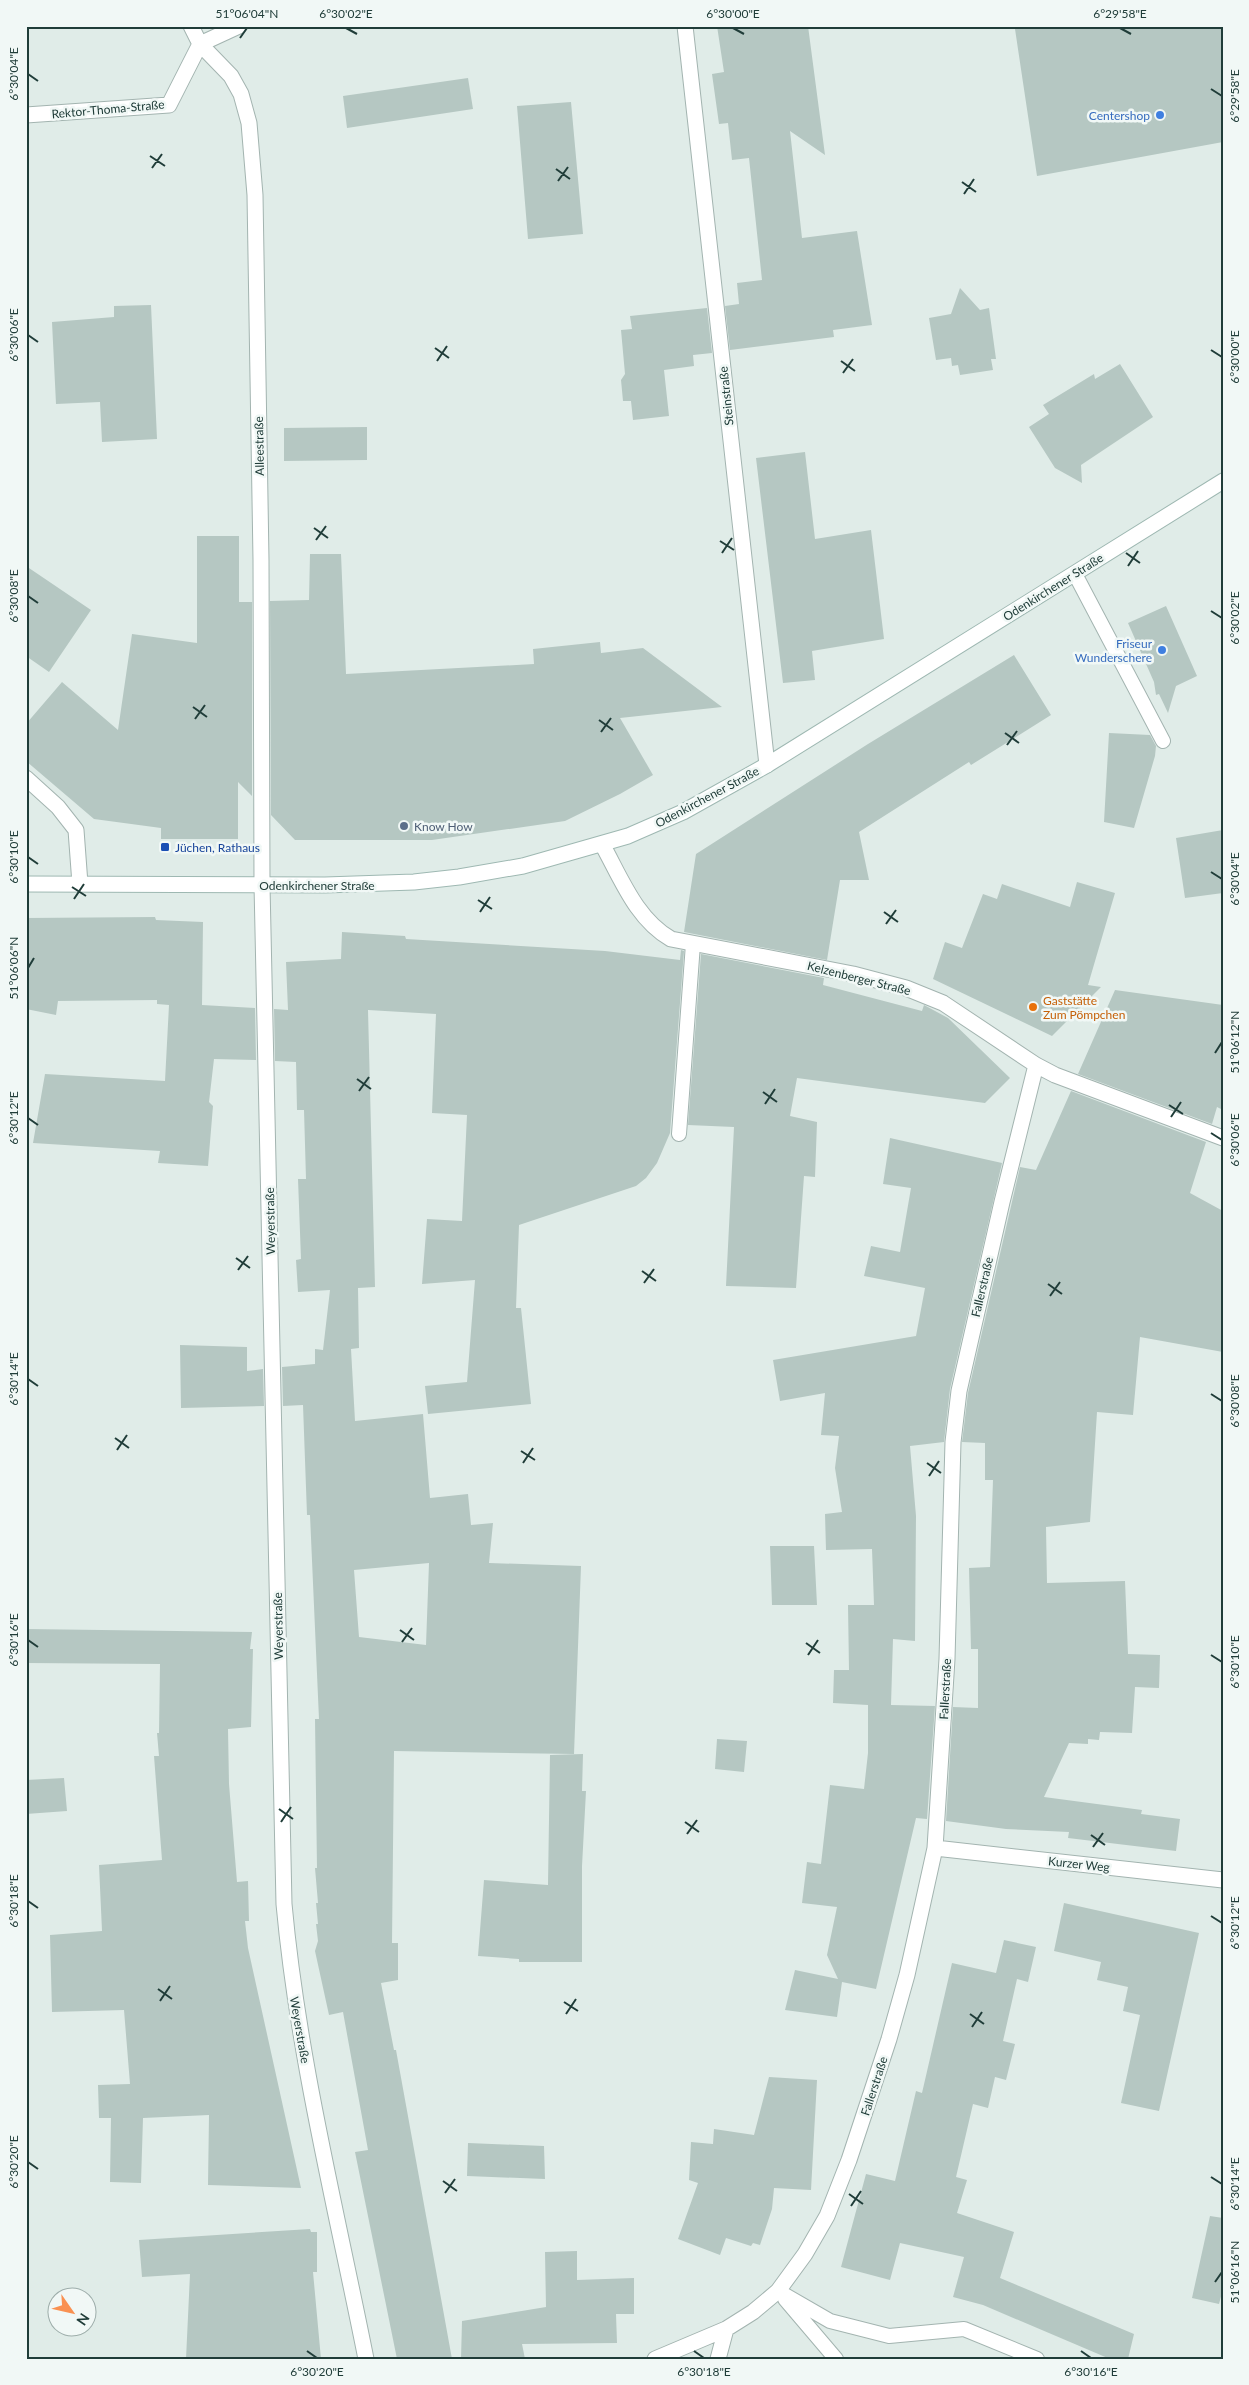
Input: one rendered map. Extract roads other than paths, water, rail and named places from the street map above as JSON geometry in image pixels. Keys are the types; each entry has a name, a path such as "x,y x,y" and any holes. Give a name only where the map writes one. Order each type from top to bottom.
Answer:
{"street":[{"name":"Alleestraße","path":"191,26 200,44 237,84 248,112 252,145 261,541 262,885"},
{"path":"200,44 239,26"},
{"name":"Steinstraße","path":"685,26 767,765"},
{"name":"Rektor-Thoma-Straße","path":"26,115 169,105 200,44"},
{"name":"Odenkirchener Straße","path":"26,884 372,884 438,880 523,866 602,844 637,832 684,812 767,765 1223,481"},
{"path":"26,778 58,807 76,830 80,884"},
{"name":"Kelzenberger Straße","path":"602,844 645,919 656,930 671,939 852,974 906,988 949,1007 1036,1065 1094,1090 1223,1138"},
{"name":"Weyerstraße","path":"262,885 284,1904 291,1977 307,2072 366,2359"},
{"name":"Fallerstraße","path":"655,2359 726,2329 754,2312 778,2291 805,2254 827,2216 849,2160 907,1975 934,1848 946,1659 953,1442 958,1400 999,1211 1036,1065"},
{"name":"Kurzer Weg","path":"934,1848 1223,1880"},
{"path":"718,2359 726,2329"}],"lane":[{"path":"1075,574 1163,741"},
{"path":"679,1134 693,944"},
{"path":"778,2291 836,2359"},
{"path":"778,2291 830,2322 889,2336 964,2329 1037,2359"}],"place":[{"name":"Centershop","path":"1160,115"},
{"name":"Friseur Wunderschere","path":"1162,650"},
{"name":"Know How","path":"404,826"},
{"name":"Jüchen, Rathaus","path":"165,847"},
{"name":"Gaststätte Zum Pömpchen","path":"1033,1007"}]}
